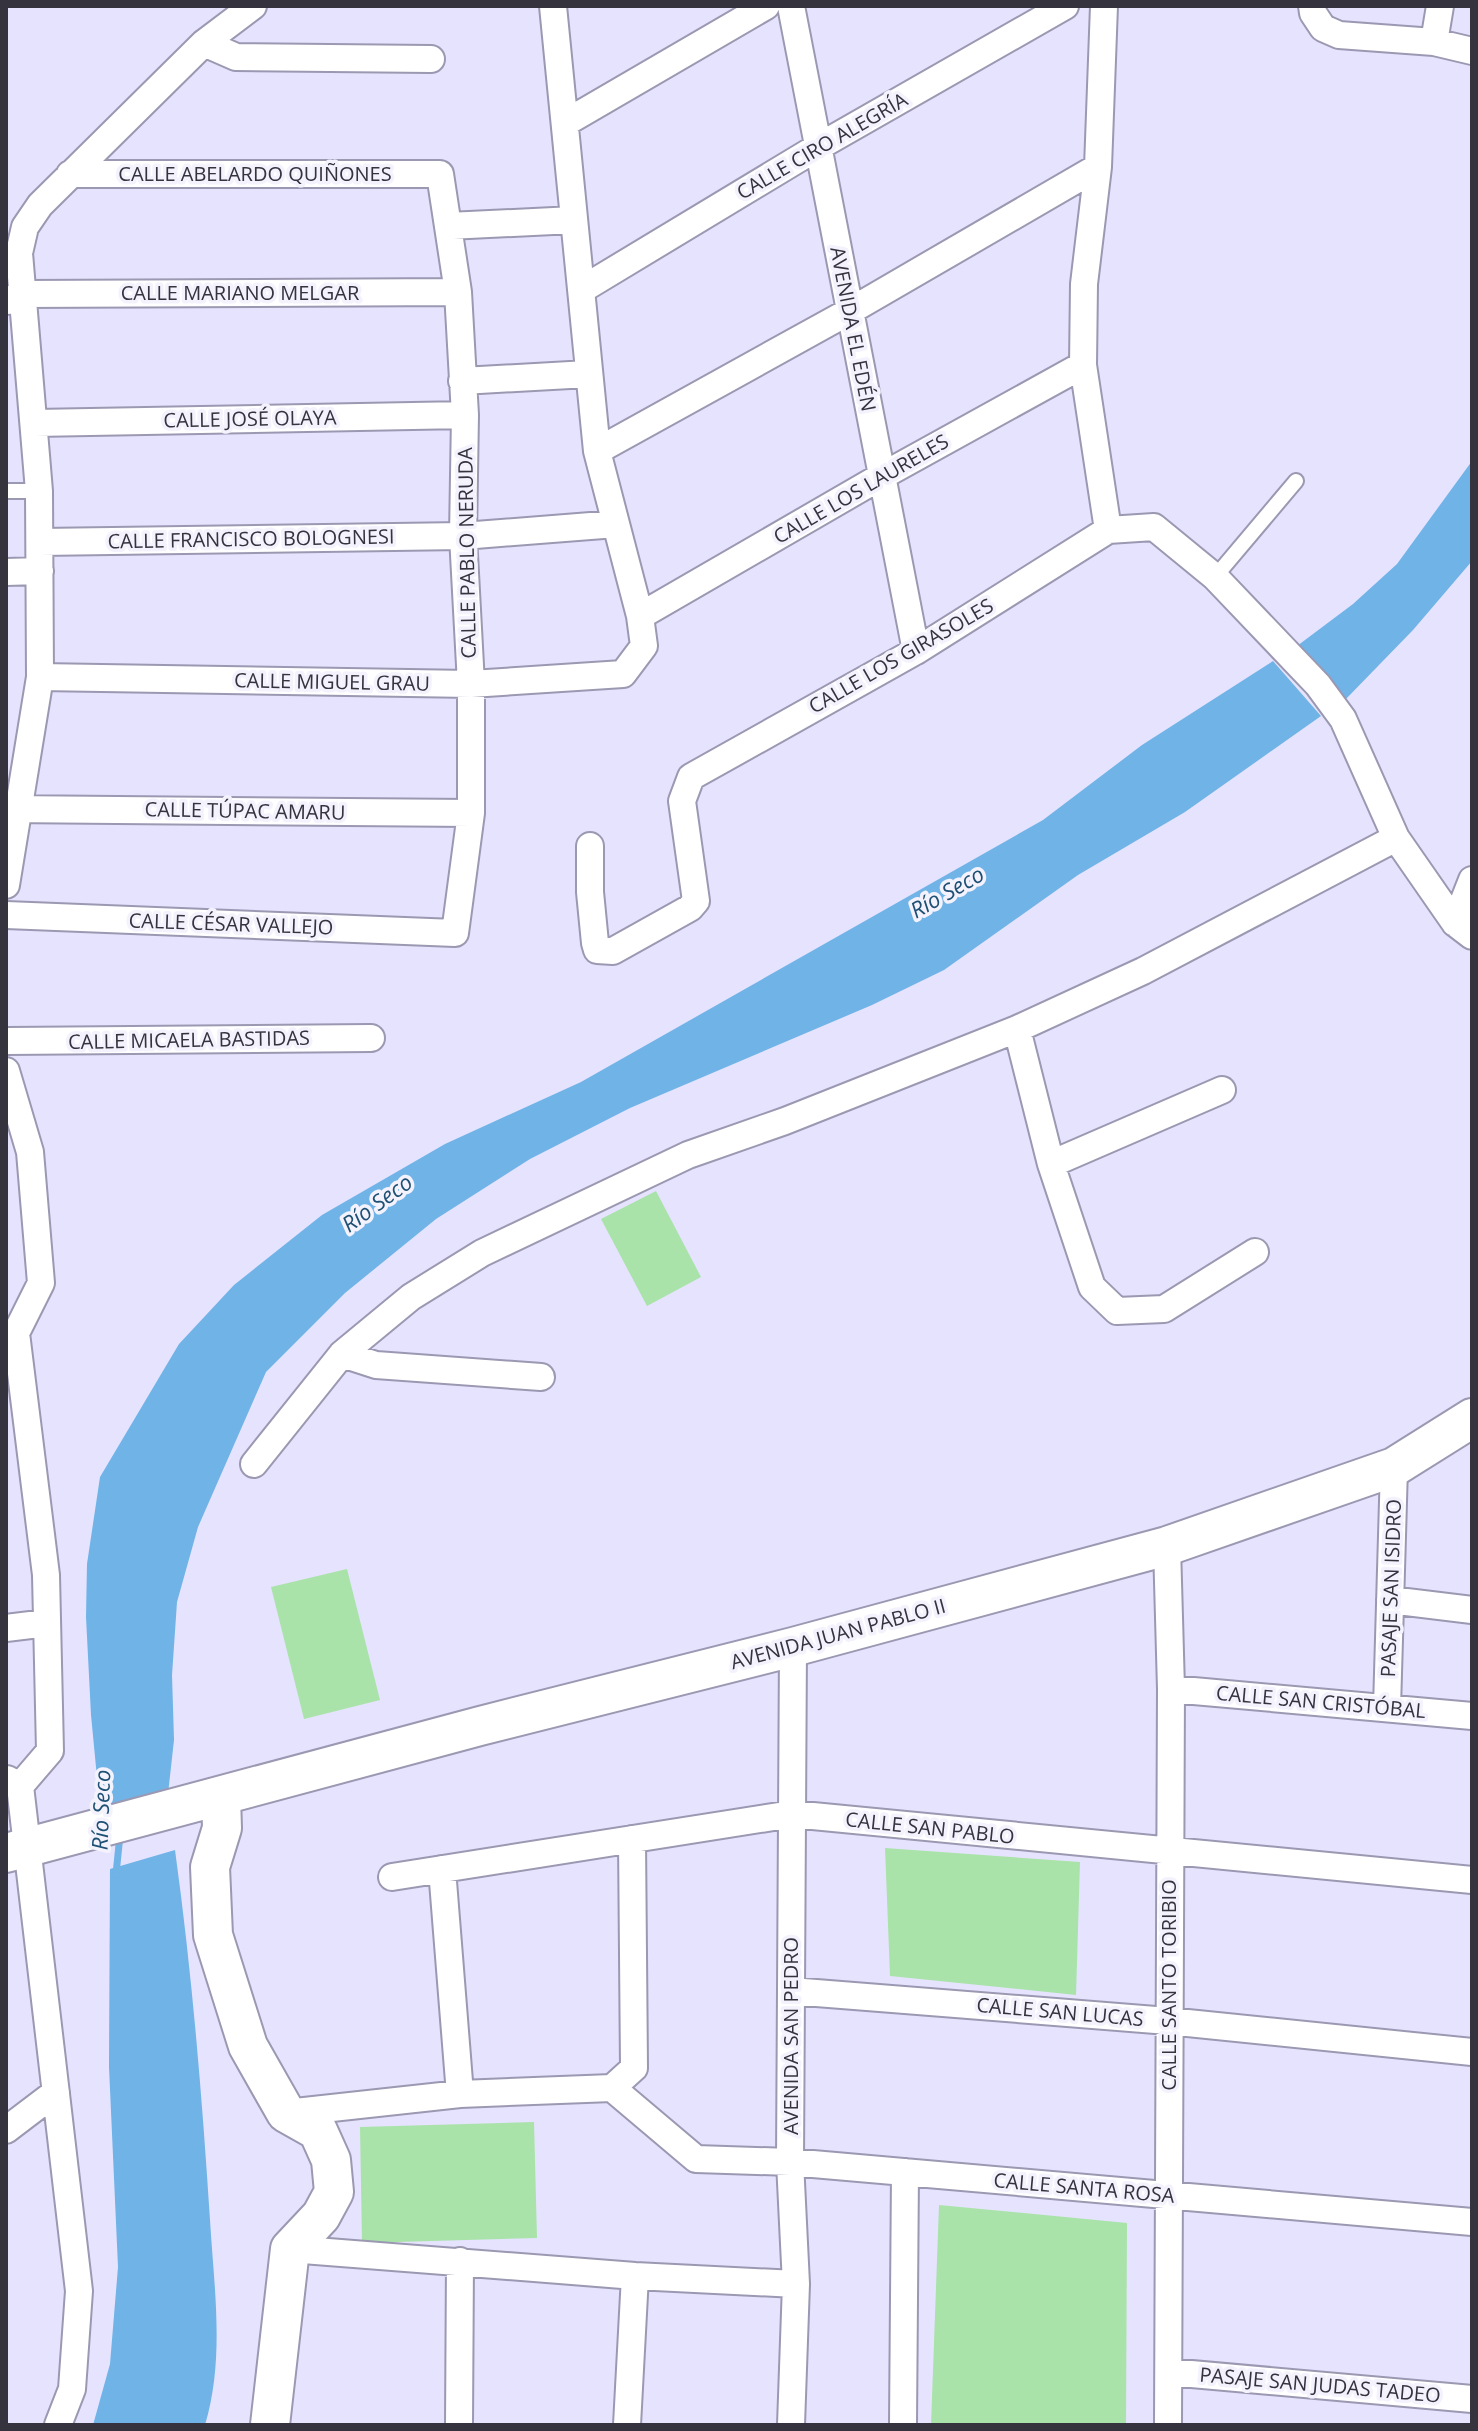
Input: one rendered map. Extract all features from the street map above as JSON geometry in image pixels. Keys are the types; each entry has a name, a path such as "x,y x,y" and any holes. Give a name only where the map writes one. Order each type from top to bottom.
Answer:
{"street":[{"path":"6,885 13,809 40,677 39,491 35,423 14,298 25,227 40,205 70,174 204,43 253,6"},
{"path":"553,6 597,451 640,616"},
{"path":"565,123 766,6"},
{"name":"AVENIDA EL EDÉN","path":"791,6 916,651"},
{"name":"CALLE CIRO ALEGRÍA","path":"581,290 818,147 1065,6"},
{"path":"1104,6 1098,167 1084,284 1083,365 1108,530 1154,527 1215,577 1318,685 1343,719 1396,838 1464,929"},
{"path":"1312,6 1323,28 1339,35 1434,42 1472,51"},
{"path":"1434,42 1440,6"},
{"path":"204,43 236,57 431,59"},
{"path":"597,451 850,311 1098,167"},
{"name":"CALLE ABELARDO QUIÑONES","path":"70,174 440,174"},
{"name":"CALLE PABLO NERUDA","path":"440,174 458,292 465,415 463,536 471,684 471,813 455,933"},
{"path":"448,226 574,220"},
{"name":"CALLE MARIANO MELGAR","path":"14,298 458,292"},
{"name":"CALLE LOS LAURELES","path":"640,616 882,476 1083,365"},
{"path":"462,381 588,374"},
{"name":"CALLE JOSÉ OLAYA","path":"35,423 465,415"},
{"name":"CALLE FRANCISCO BOLOGNESI","path":"40,542 463,536 616,524"},
{"name":"CALLE LOS GIRASOLES","path":"590,846 595,943 597,950 613,951 690,908 696,901 682,801 691,777 916,651 1108,530"},
{"path":"6,572 40,571"},
{"name":"CALLE MIGUEL GRAU","path":"40,677 471,684 623,674 644,646 640,616"},
{"name":"CALLE TÚPAC AMARU","path":"13,809 471,813"},
{"path":"254,1464 342,1354 411,1297 482,1253 688,1155 785,1121 1017,1029 1143,971 1396,838"},
{"path":"1464,929 1472,880"},
{"name":"CALLE CÉSAR VALLEJO","path":"6,915 455,933"},
{"path":"1017,1029 1051,1164 1092,1287 1117,1311 1164,1309 1255,1252"},
{"name":"CALLE MICAELA BASTIDAS","path":"6,1041 371,1038"},
{"path":"6,1071 30,1152 41,1283 11,1333 46,1575 50,1751 13,1782 17,1850 56,2092 79,2291 72,2389 58,2425"},
{"path":"1051,1164 1222,1090"},
{"path":"342,1354 376,1365 541,1377"},
{"name":"AVENIDA JUAN PABLO II","path":"17,1850 1167,1546 1394,1467 1472,1418"},
{"name":"PASAJE SAN ISIDRO","path":"1387,1708 1394,1467"},
{"name":"CALLE SANTO TORIBIO","path":"1167,1546 1171,1689 1168,2425"},
{"path":"1390,1600 1472,1610"},
{"path":"6,1628 47,1623"},
{"name":"AVENIDA SAN PEDRO","path":"791,2425 796,2284 790,2162 793,1647"},
{"name":"CALLE SAN CRISTÓBAL","path":"1171,1689 1472,1716"},
{"path":"205,1802 222,1828 210,1867 213,1935 248,2046 286,2113 318,2131 331,2160 334,2192 321,2216 290,2249 270,2425"},
{"name":"CALLE SAN PABLO","path":"392,1877 792,1814 1472,1880"},
{"path":"286,2113 460,2094 612,2088 634,2068 632,1839"},
{"path":"442,1869 460,2094"},
{"name":"CALLE SAN LUCAS","path":"791,1991 1168,2021 1472,2052"},
{"name":"CALLE SANTA ROSA","path":"612,2088 696,2159 790,2162 1472,2222"},
{"path":"6,2130 56,2092"},
{"path":"903,2425 905,2172"},
{"path":"290,2249 635,2276 796,2284"},
{"path":"459,2425 460,2261"},
{"path":"627,2425 635,2276"},
{"name":"PASAJE SAN JUDAS TADEO","path":"1169,2372 1472,2399"}],"lane":[{"path":"1215,577 1296,481"},
{"path":"6,491 39,491"}],"green space":[{"path":"656,1191 701,1277 647,1306 601,1219"},
{"path":"347,1569 380,1700 304,1719 271,1587"},
{"path":"885,1848 1080,1862 1076,1995 890,1976"},
{"path":"534,2122 537,2238 362,2243 360,2127"},
{"path":"939,2205 1127,2223 1126,2425 931,2425"}],"water":[{"path":"1472,461 1472,561 1413,630 1344,701 1297,646 1353,604 1397,564"},
{"path":"1273,661 1321,716 1185,812 1078,875 944,970 872,1005 630,1108 530,1159 436,1219 345,1293 266,1372 198,1527 177,1602 172,1675 174,1740 167,1803 101,1819 86,1617 87,1564 100,1477 179,1344 234,1285 322,1215 445,1144 581,1082 1043,820 1142,745"},
{"path":"175,1850 204,2127 215,2297 215,2374 205,2425 93,2425 110,2364 118,2267 109,2067 110,1869"}],"waterway":[{"name":"Río Seco","path":"116,1874 120,1835"}]}
